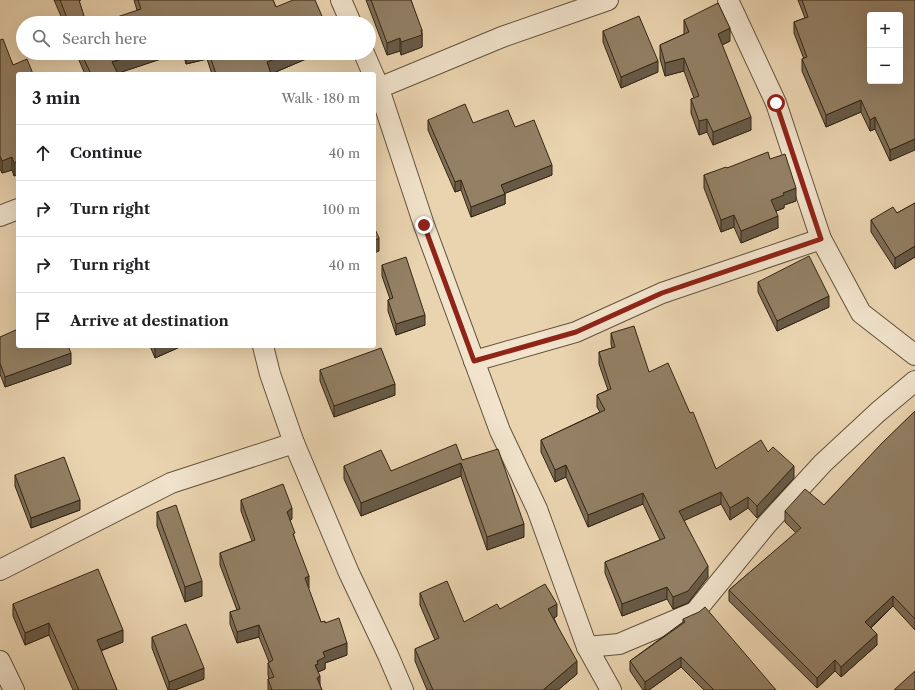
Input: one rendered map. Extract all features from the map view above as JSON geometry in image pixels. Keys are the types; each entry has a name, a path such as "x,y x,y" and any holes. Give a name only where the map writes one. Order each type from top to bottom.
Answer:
{"street":[{"path":"341,0 348,16"},
{"path":"376,82 608,0"},
{"path":"728,0 776,103 821,239 860,313 915,355"},
{"path":"367,60 371,72"},
{"path":"376,85 424,225 500,431 537,509 587,648 611,690"},
{"path":"0,216 16,210"},
{"path":"474,361 576,332 662,293 821,239"},
{"path":"264,348 270,374 294,443 349,573 403,690"},
{"path":"587,648 619,644 695,612 767,524 822,463 915,380"},
{"path":"0,570 171,483 294,443"},
{"path":"0,661 14,690"}],"building":[{"path":"60,0 79,0 84,16 66,16"},
{"path":"138,0 273,0 276,7 293,0 315,0 322,16 120,16 141,9"},
{"path":"371,0 411,0 422,30 422,35 401,42 400,38 387,43"},
{"path":"802,0 915,0 915,139 890,150 875,117 870,120 861,100 826,115 802,59 807,57 794,22 808,17"},
{"path":"718,3 730,28 718,34 751,117 713,132 707,119 699,121 691,99 699,96 684,58 665,63 660,45 689,32 684,20"},
{"path":"639,16 658,61 621,77 603,31"},
{"path":"3,39 13,65 27,60 32,72 16,72 16,162 14,163 12,157 2,161 0,156 0,40"},
{"path":"84,60 118,60 112,62 117,72 90,72"},
{"path":"211,60 272,60 267,62 270,72 215,72"},
{"path":"465,104 473,123 508,110 515,127 534,120 552,165 501,185 505,194 471,207 461,180 455,182 428,120"},
{"path":"768,152 770,159 785,154 796,188 771,200 778,216 741,231 734,215 721,220 704,175"},
{"path":"915,203 915,246 895,258 871,220 893,207 897,213"},
{"path":"376,231 379,238 376,240"},
{"path":"809,256 829,296 777,321 758,282"},
{"path":"406,257 425,315 396,324 388,300 393,298 382,265"},
{"path":"634,326 649,372 668,363 690,413 693,412 716,469 761,440 768,452 773,447 794,466 757,506 748,497 730,508 721,492 679,511 708,566 688,591 673,597 667,587 622,604 605,562 665,538 643,493 588,515 566,465 555,470 541,440 605,410 597,395 611,389 599,352 615,347 611,333"},
{"path":"16,330 16,348 69,348 71,353 5,377 0,363 0,337"},
{"path":"381,348 395,384 334,406 320,370"},
{"path":"915,411 915,619 893,596 865,622 877,634 841,667 835,660 817,678 729,590 801,528 785,511 805,489 824,505 882,443"},
{"path":"456,444 462,460 498,449 524,524 487,537 461,463 361,503 344,466 381,450 391,471"},
{"path":"64,457 80,500 31,518 15,475"},
{"path":"283,484 292,508 287,512 295,533 293,534 309,576 305,578 321,622 325,621 325,623 339,618 347,643 323,652 325,657 317,661 318,664 315,665 320,676 317,678 322,690 272,690 268,679 274,677 268,663 273,660 259,625 237,632 230,612 240,609 220,553 255,540 241,500"},
{"path":"176,505 202,581 185,587 157,512"},
{"path":"98,569 123,630 97,640 117,690 79,690 49,623 25,633 13,604"},
{"path":"447,581 464,622 497,604 500,609 545,584 557,604 548,609 577,661 543,690 433,690 415,649 439,638 420,593"},
{"path":"705,607 776,690 714,690 681,657 645,682 630,661 685,622 683,619 699,612"},
{"path":"186,624 204,668 169,682 152,637"},
{"path":"915,671 915,690 894,690"}],"route":[{"path":"424,225 474,361 576,332 662,293 821,239 776,103"}]}
